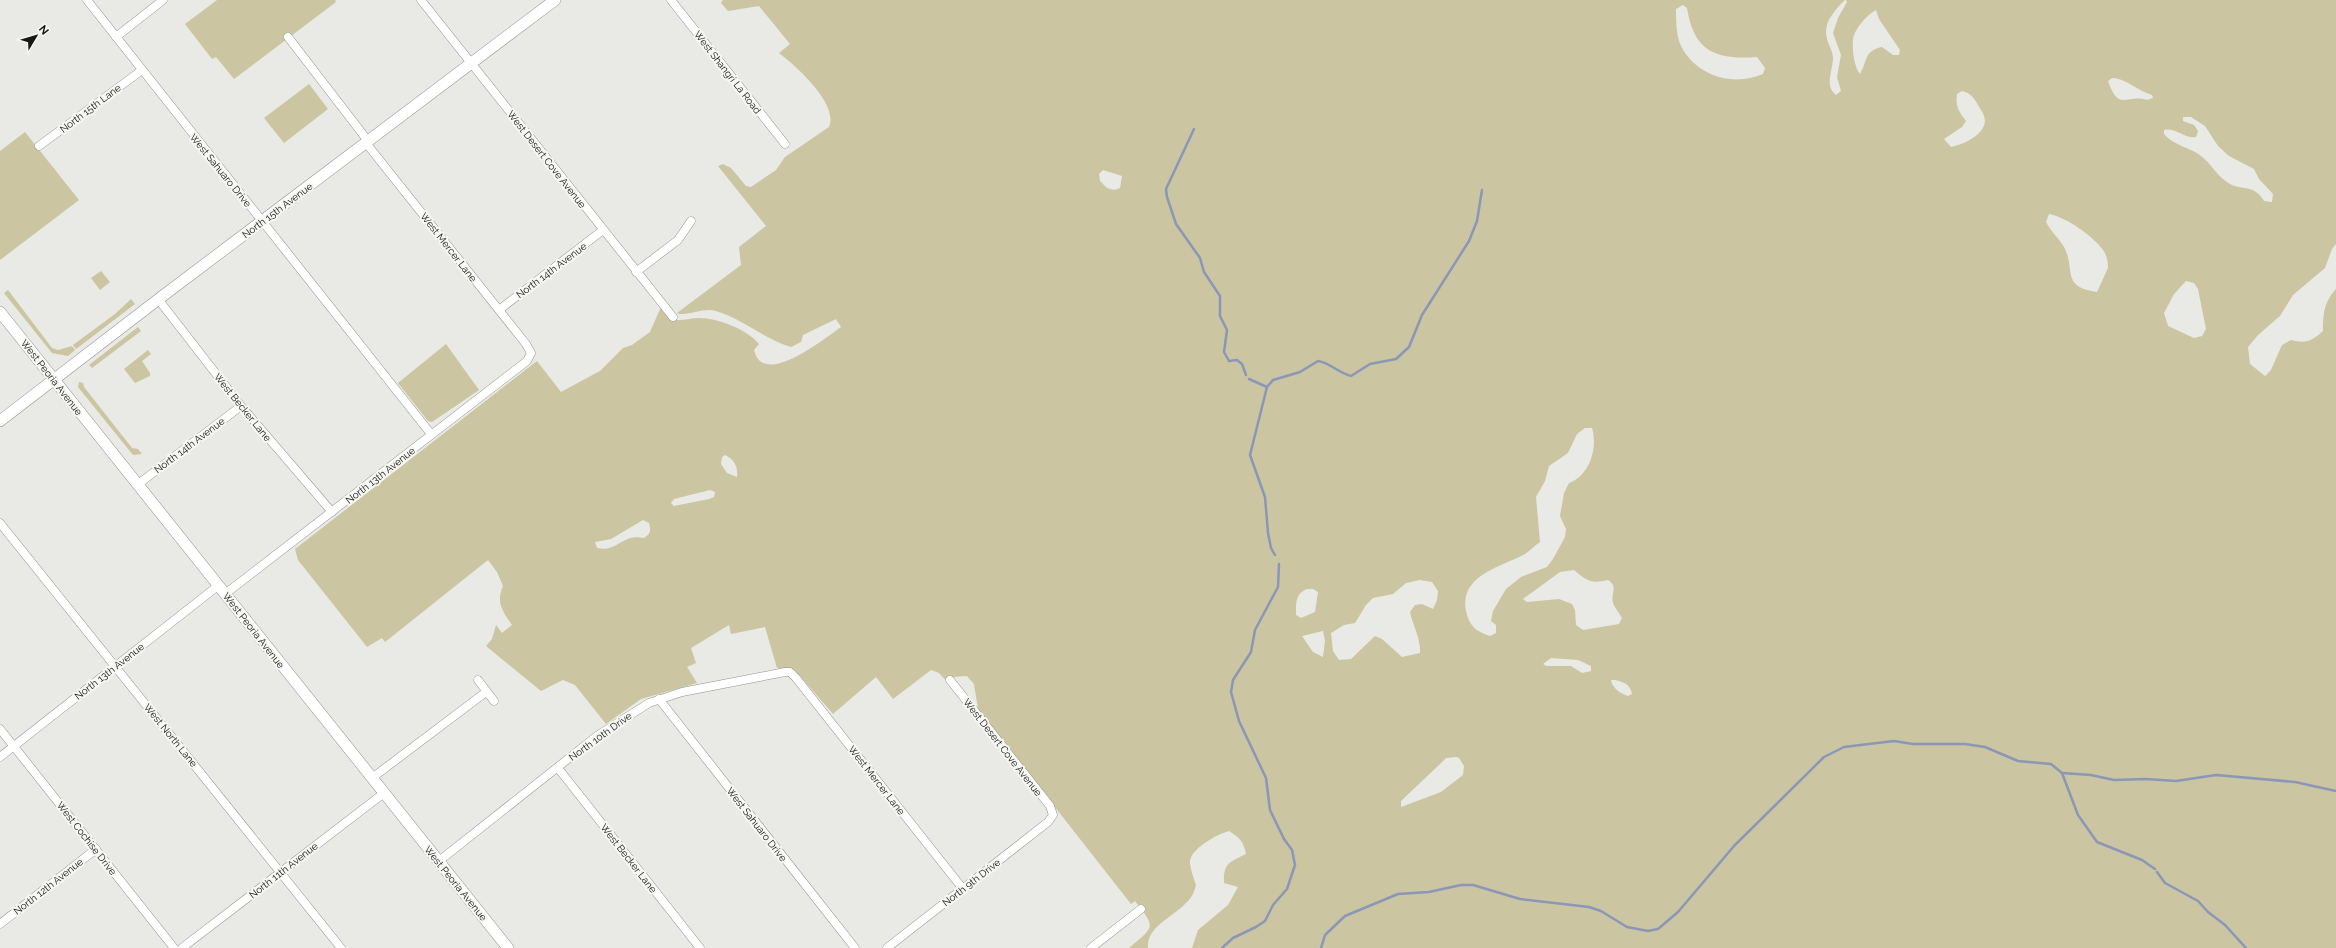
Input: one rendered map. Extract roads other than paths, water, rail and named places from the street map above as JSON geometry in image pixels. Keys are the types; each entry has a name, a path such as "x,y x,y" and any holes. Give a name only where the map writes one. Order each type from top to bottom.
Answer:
{"main road":[{"name":"North 15th Avenue","path":"0,421 158,299 555,0"},
{"name":"West Peoria Avenue","path":"0,312 508,948"}],"street":[{"name":"West Sahuaro Drive","path":"87,0 431,434"},
{"path":"116,37 163,0"},
{"name":"West Desert Cove Avenue","path":"421,0 673,317"},
{"name":"West Shangri La Road","path":"671,0 785,144"},
{"name":"West Mercer Lane","path":"288,37 367,142 526,344 531,353"},
{"name":"North 15th Lane","path":"39,146 142,70"},
{"path":"636,272 678,240 691,220"},
{"name":"North 14th Avenue","path":"499,310 603,230"},
{"name":"West Becker Lane","path":"158,299 241,406 332,512"},
{"name":"North 13th Avenue","path":"0,757 116,666 332,512 527,361 531,353"},
{"name":"North 14th Avenue","path":"137,485 241,406"},
{"name":"West North Lane","path":"0,523 341,948"},
{"name":"West Mercer Lane","path":"790,672 963,889"},
{"name":"North 10th Drive","path":"439,861 616,722 659,699 704,687 790,672"},
{"path":"478,680 494,701"},
{"name":"West Desert Cove Avenue","path":"950,680 1045,800 1053,815"},
{"path":"372,778 486,692"},
{"name":"West Sahuaro Drive","path":"659,699 855,948"},
{"name":"West Cochise Drive","path":"0,729 174,948"},
{"name":"West Becker Lane","path":"558,768 700,948"},
{"name":"North 11th Avenue","path":"182,948 384,793"},
{"name":"North 9th Drive","path":"887,948 1048,822 1053,815"},
{"name":"North 12th Avenue","path":"0,924 96,849"},
{"path":"1091,948 1141,909"}],"waterway":[{"path":"1194,129 1166,189 1167,197 1176,224 1200,258 1204,272 1220,296 1220,316 1227,330 1224,352 1229,361 1237,360 1242,364 1246,375"},
{"path":"1275,555 1271,548 1268,533 1265,497 1250,455 1267,387 1273,380 1300,372 1318,361 1351,376 1370,364 1396,359 1409,347 1422,315 1469,241 1477,221 1482,190"},
{"path":"1249,379 1267,387"},
{"path":"1222,948 1233,938 1265,921 1273,905 1287,889 1295,865 1292,850 1284,839 1270,810 1266,778 1239,721 1231,692 1233,680 1251,652 1255,630 1278,587 1279,564"},
{"path":"1321,948 1325,935 1345,916 1398,894 1429,892 1461,885 1473,885 1520,899 1589,907 1601,911 1627,927 1648,931 1658,929 1678,912 1734,846 1824,757 1844,747 1894,741 1913,744 1965,744 1985,747 2018,761 2051,764 2062,773 2078,815 2097,842 2142,860 2155,869"},
{"path":"2062,773 2091,775 2114,780 2146,779 2176,781 2216,775 2295,782 2336,791"},
{"path":"2157,872 2165,883 2198,901 2208,912 2225,925 2246,948"}]}
